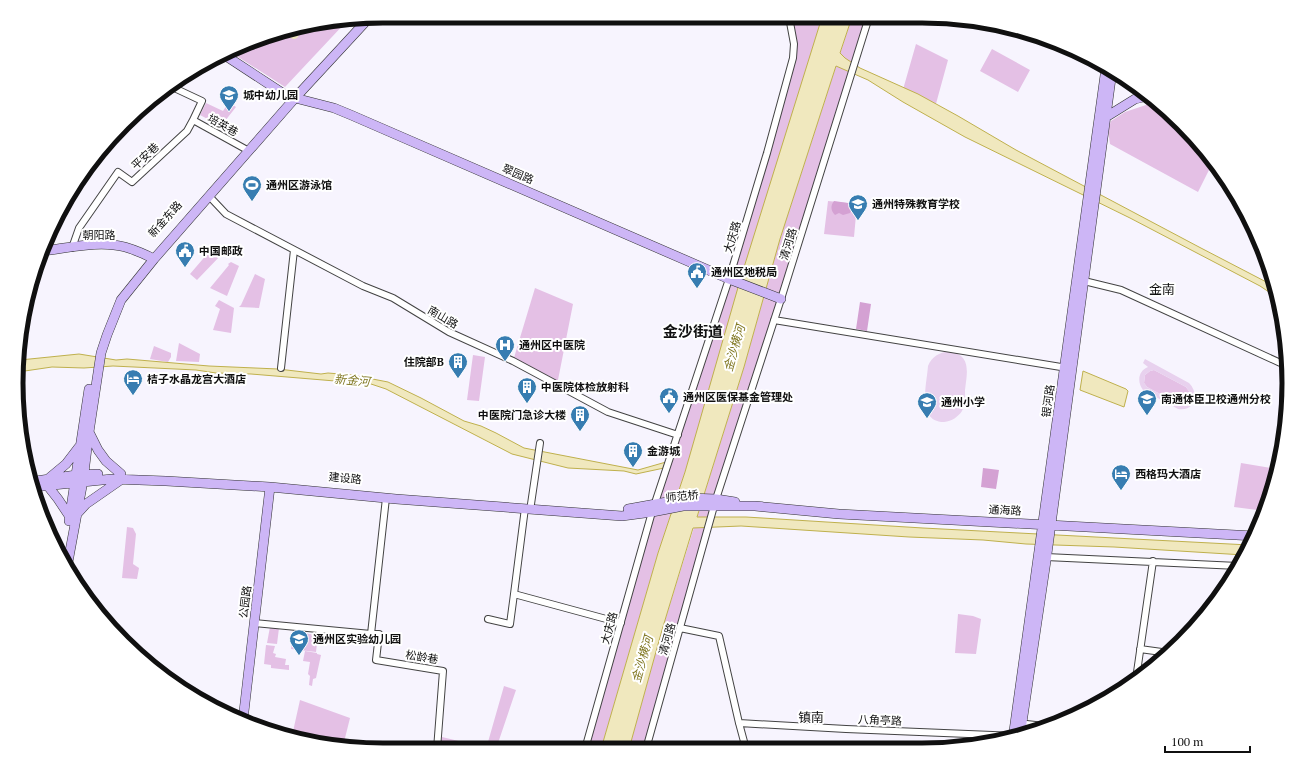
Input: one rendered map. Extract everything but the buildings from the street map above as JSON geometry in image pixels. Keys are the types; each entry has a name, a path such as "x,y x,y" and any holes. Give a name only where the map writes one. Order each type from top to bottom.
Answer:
{"street":[{"name":"大庆路","path":"587,743 654,508 729,279 767,153 793,58 794,44 791,23"},
{"name":"清河路","path":"648,743 715,502 781,299 866,23"},
{"name":"新金东路","path":"80,478 80,446 102,333 118,298 151,257 357,24"},
{"name":"新金东路","path":"292,98 363,24"},
{"name":"翠园路","path":"229,58 292,98 334,108 729,279 781,299"},
{"name":"银河路","path":"1018,730 1044,559 1047,525 1080,280 1105,73"},
{"name":"银河路","path":"1080,280 1111,77"},
{"name":"培英巷","path":"176,89 202,101 193,120 247,150"},
{"path":"1106,117 1135,99 1142,97"},
{"name":"平安巷","path":"72,248 79,228 118,172 132,182 187,131 193,120"},
{"name":"新金东路","path":"151,257 209,196 247,150"},
{"name":"南山路","path":"209,196 226,214 363,286 393,298 449,332 513,361 608,412 678,435"},
{"name":"朝阳路","path":"48,250 92,245 124,247 151,257"},
{"path":"281,368 294,250"},
{"path":"1080,280 1121,290 1281,363"},
{"path":"774,320 1068,368"},
{"name":"新金东路","path":"80,478 89,432 95,370"},
{"path":"68,558 73,516 121,477 98,450 89,432"},
{"path":"73,516 58,498 48,482 66,464 80,446"},
{"path":"488,619 510,624 528,506 540,446"},
{"name":"建设路","path":"121,477 270,487 386,498 528,506"},
{"name":"建设路","path":"37,481 48,482 80,478 121,477 269,483 528,506 622,516 654,508"},
{"path":"65,551 80,478"},
{"name":"建设路","path":"38,485 48,482"},
{"name":"公园路","path":"244,715 270,487"},
{"name":"松龄巷","path":"386,498 372,634 379,634 376,660 443,671 437,743"},
{"name":"通海路","path":"715,502 839,514 1248,536"},
{"name":"师范桥","path":"654,508 715,502"},
{"path":"1044,559 1153,561 1232,566"},
{"path":"1137,672 1153,561"},
{"path":"514,594 621,623"},
{"path":"254,624 372,634"},
{"path":"680,628 719,636 744,743"},
{"path":"1140,649 1161,652"},
{"name":"八角亭路","path":"739,723 996,735"},
{"path":"1019,724 1034,725"}],"shaded area":[{"path":"792,23 820,23 685,472 658,553 603,743 587,743 652,512 729,279 795,59"},
{"path":"850,23 867,23 716,499 648,743 631,743 662,630 744,367 780,239"},
{"path":"343,25 285,87 235,55 290,35"},
{"path":"916,44 948,60 934,111 902,93"},
{"path":"992,49 1030,70 1018,92 980,71"},
{"path":"229,102 236,107 221,126 200,115 206,103 223,111"},
{"path":"1149,104 1177,128 1210,167 1198,192 1110,144 1108,130 1111,121 1125,112"},
{"path":"828,201 857,204 854,237 824,234"},
{"path":"834,201 848,203 851,211 850,213 843,215 839,213 835,215 832,208"},
{"path":"214,246 222,254 197,280 190,274"},
{"path":"231,262 239,266 227,296 210,288"},
{"path":"255,274 265,279 259,308 239,307 241,305"},
{"path":"535,288 573,304 557,385 513,361"},
{"path":"219,300 234,308 231,333 213,330 220,309 215,306"},
{"path":"860,302 871,304 867,331 856,329"},
{"path":"179,343 200,354 199,362 176,361"},
{"path":"154,346 171,353 171,357 168,362 150,359"},
{"path":"949,351 961,356 965,361 967,377 962,411 950,421 944,422 935,420 930,416 926,409 925,391 928,366 936,356"},
{"path":"473,355 485,357 479,401 467,400"},
{"path":"1145,359 1189,383 1195,397 1192,405 1188,408 1178,409 1143,390 1139,380 1140,374 1148,367 1143,363","holes":["1154,370 1186,387 1191,394 1188,402 1182,405 1147,387 1144,383 1145,375"]},
{"path":"1154,370 1186,387 1191,394 1188,402 1182,405 1179,404 1147,387 1144,383 1145,375"},
{"path":"1241,463 1271,468 1270,477 1259,510 1234,507"},
{"path":"983,468 999,470 996,489 981,487"},
{"path":"127,527 133,528 136,534 133,564 139,568 137,579 122,578"},
{"path":"958,614 973,616 981,619 976,654 955,653"},
{"path":"270,627 279,628 277,644 267,643"},
{"path":"294,632 318,635 316,652 291,649"},
{"path":"266,645 275,646 273,653 276,654 275,657 286,659 285,665 289,665 289,670 271,668 271,665 264,664"},
{"path":"305,651 321,655 316,678 313,679 312,686 309,685 310,676 308,674 310,662 303,661"},
{"path":"504,686 516,690 498,743 488,743"},
{"path":"300,700 350,718 344,741 293,732"},
{"path":"442,737 467,743 440,743"}],"water":[{"name":"金沙横河","path":"820,23 850,23 840,53 860,68 918,94 1016,150 1268,283 1271,293 1260,286 1130,218 965,137 903,102 868,80 836,66 780,239 744,367 697,517 746,517 1244,545 1238,555 1114,547 1026,544 983,540 909,537 741,526 693,528 662,630 631,743 603,743 658,553 685,472 741,277"},
{"name":"新金河","path":"79,354 116,360 127,359 209,366 278,369 321,374 328,373 352,375 388,382 464,421 481,426 524,448 638,470 666,462 664,468 636,474 624,471 568,468 512,454 386,389 371,384 251,374 216,373 196,370 113,366 84,368 52,367 23,371 24,360"},
{"path":"1083,371 1126,389 1128,391 1124,407 1080,390"}],"place":[{"name":"城中幼儿园","path":"229,112"},
{"name":"通州区游泳馆","path":"252,202"},
{"name":"通州特殊教育学校","path":"858,221"},
{"name":"中国邮政","path":"185,268"},
{"name":"通州区地税局","path":"697,289"},
{"name":"通州区中医院","path":"505,362"},
{"name":"住院部B","path":"458,379"},
{"name":"桔子水晶龙宫大酒店","path":"133,396"},
{"name":"中医院体检放射科","path":"527,404"},
{"name":"通州区医保基金管理处","path":"669,414"},
{"name":"南通体臣卫校通州分校","path":"1147,416"},
{"name":"通州小学","path":"927,419"},
{"name":"中医院门急诊大楼","path":"580,432"},
{"name":"金游城","path":"633,468"},
{"name":"西格玛大酒店","path":"1121,491"},
{"name":"通州区实验幼儿园","path":"299,656"}],"district":[{"name":"金南","path":"1162,289"},
{"name":"金沙街道","path":"693,331"},
{"name":"镇南","path":"811,717"}]}
